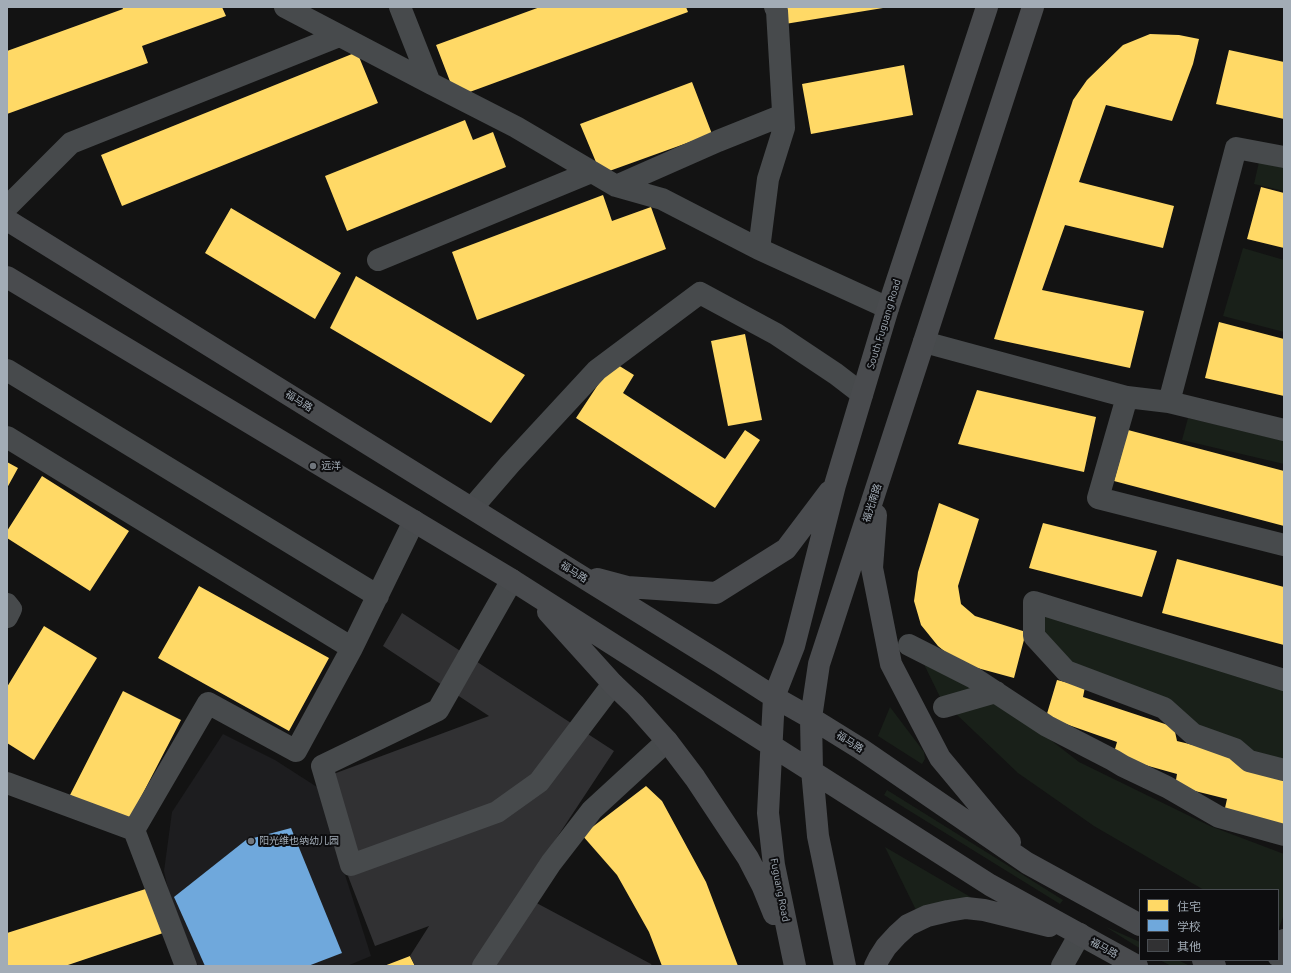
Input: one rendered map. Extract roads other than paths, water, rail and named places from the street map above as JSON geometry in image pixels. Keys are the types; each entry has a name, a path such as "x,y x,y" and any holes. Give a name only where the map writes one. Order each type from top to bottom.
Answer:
{"main road":[{"name":"South Fuguang Road","path":"772,745 774,697 794,646 835,485 888,308 987,7"},
{"path":"924,342 1033,7"},
{"name":"福马路","path":"7,220 774,697 811,718 890,768 1027,863 1139,924"},
{"name":"福马路","path":"7,277 512,580 990,885 1137,966"},
{"name":"福光南路","path":"845,966 818,836 812,770 811,718 819,664 924,342"},
{"path":"878,482 872,568 891,664 940,758 1027,863"},
{"path":"578,574 627,587 716,592 786,549 835,485"},
{"path":"530,592 635,705 667,742 695,778 748,858 763,887 795,963"},
{"name":"Fuguang Road","path":"772,745 768,813 774,865 795,963"},
{"path":"875,966 886,947 908,925 927,916 966,908 984,910 1080,934"},
{"path":"1205,961 1214,966"}],"lane":[{"path":"285,7 430,84 516,127 616,186 662,200 759,249 888,308"},
{"path":"400,7 430,84"},
{"path":"759,249 768,179 784,128 777,11 775,7"},
{"path":"7,207 71,143 339,36"},
{"path":"616,186 718,141 783,115"},
{"path":"1169,402 1236,148 1284,157"},
{"path":"378,260 591,172"},
{"path":"472,508 510,464 597,370 700,294 776,334 836,374 862,394"},
{"path":"924,342 1127,397 1169,402 1284,430"},
{"path":"7,370 378,596"},
{"path":"1127,397 1098,498 1284,545"},
{"path":"7,437 352,648"},
{"path":"134,830 208,703 296,750 352,648 414,521"},
{"path":"512,580 438,710 322,766 351,865 497,812 503,808 539,782 614,684"},
{"path":"1284,680 1034,602 1034,636 1066,671 1164,708 1193,734 1235,749 1249,761 1284,770"},
{"path":"7,604 11,609 7,617"},
{"path":"909,645 967,674 1046,726 1167,787 1219,817 1284,836"},
{"path":"944,707 996,692"},
{"path":"483,966 551,863 592,810 667,742"},
{"path":"7,783 134,830 186,966"},
{"path":"1062,966 1080,934"},
{"path":"1279,953 1284,940"}],"place":[{"name":"远洋","path":"313,466"},
{"name":"阳光维也纳幼儿园","path":"251,841"}]}
